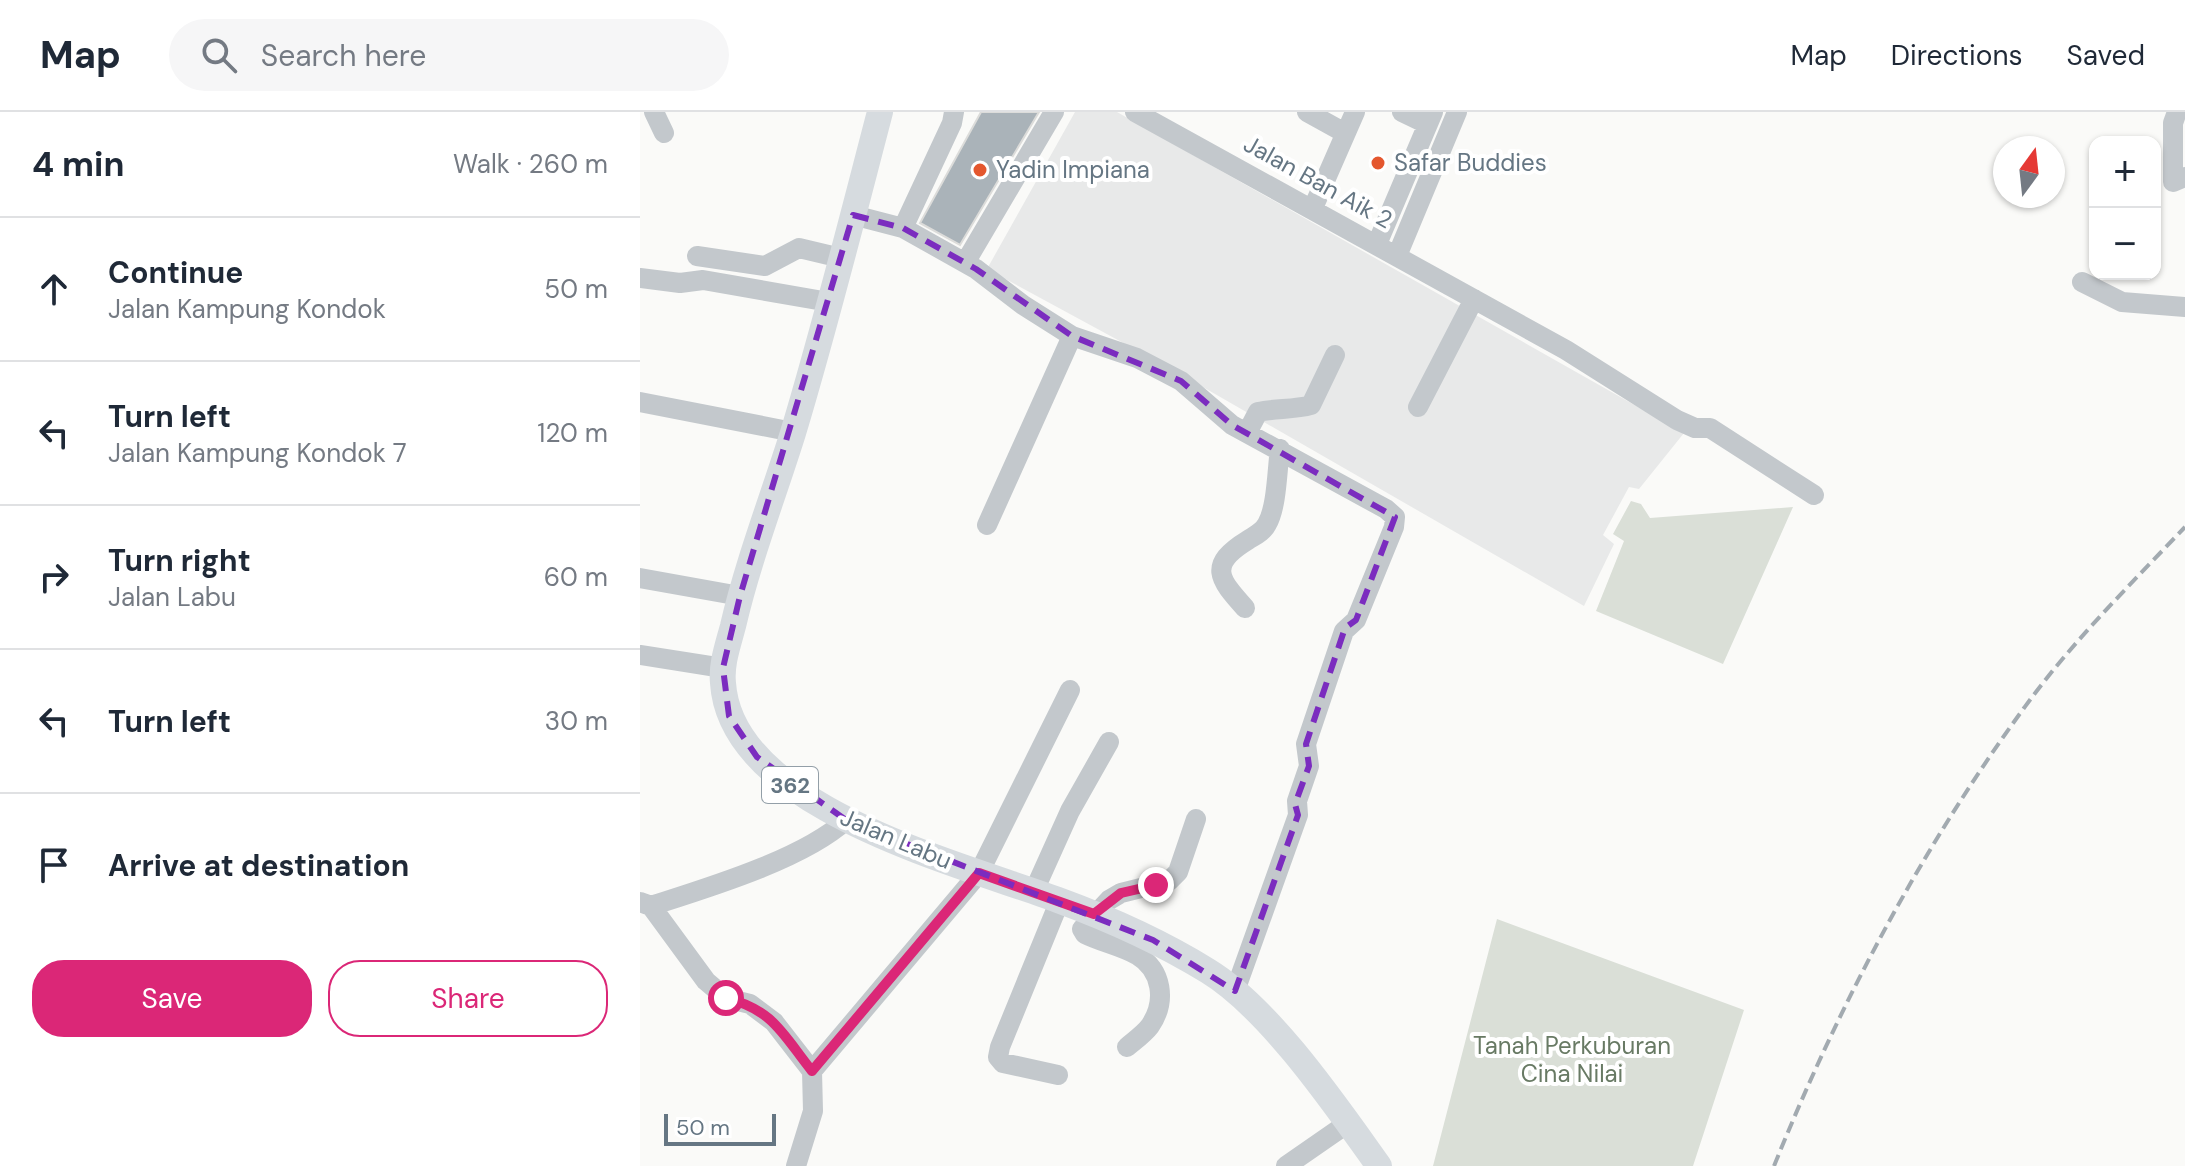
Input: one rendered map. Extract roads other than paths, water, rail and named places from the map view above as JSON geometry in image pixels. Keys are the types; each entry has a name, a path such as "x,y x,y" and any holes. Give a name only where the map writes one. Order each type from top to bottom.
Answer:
{"main road":[{"name":"Jalan Labu","path":"880,112 793,432 740,596 723,668 729,716 757,757 807,798 846,820 979,873 1094,914 1153,940 1211,972 1235,991 1277,1035 1379,1166"}],"street":[{"path":"654,112 664,133"},
{"path":"903,228 952,123 954,112"},
{"path":"965,263 1054,112"},
{"name":"Jalan Ban Aik 2","path":"1135,112 1566,350 1677,420 1695,428 1710,428 1814,495"},
{"path":"1307,112 1345,133"},
{"path":"1313,208 1355,112"},
{"path":"1377,244 1430,118 1402,112"},
{"path":"1397,256 1457,112"},
{"path":"2179,120 2173,182 2185,177"},
{"path":"853,215 903,228 965,263 1072,336 1137,358 1181,381 1232,425 1280,449 1395,517 1394,527 1356,620 1344,631 1306,744 1309,766 1297,801 1298,815 1235,991"},
{"path":"697,256 765,266 799,248 841,258"},
{"path":"640,278 680,283 703,280 829,302"},
{"path":"2082,282 2122,302 2185,307"},
{"path":"1418,407 1474,299"},
{"path":"987,525 1072,336"},
{"path":"1247,433 1258,412 1311,405 1335,355"},
{"path":"640,402 793,432"},
{"path":"1245,608 1223,583 1223,561 1233,549 1266,527 1271,514 1280,449"},
{"path":"640,578 740,596"},
{"path":"640,655 723,668"},
{"path":"812,1071 979,873 1070,690"},
{"path":"1034,891 1070,811 1109,742"},
{"path":"1127,1047 1150,1026 1160,997 1159,981 1153,968 1136,955 1085,934 1082,929 1094,914 1121,893 1169,881 1178,872 1196,819"},
{"path":"796,1166 813,1111 812,1071 774,1022 750,1004 726,998 706,981 646,904 709,888 774,861 822,840 846,820"},
{"path":"1058,1075 1003,1063 998,1057 1060,900"},
{"path":"1286,1166 1348,1123"}],"railway":[{"path":"1774,1166 1855,988 1951,816 2042,684 2101,615 2185,527"}],"place":[{"name":"Safar Buddies","path":"1378,163"},
{"name":"Yadin Impiana","path":"980,170"}],"park label":[{"name":"Tanah Perkuburan Cina Nilai","path":"1572,1060"}]}
